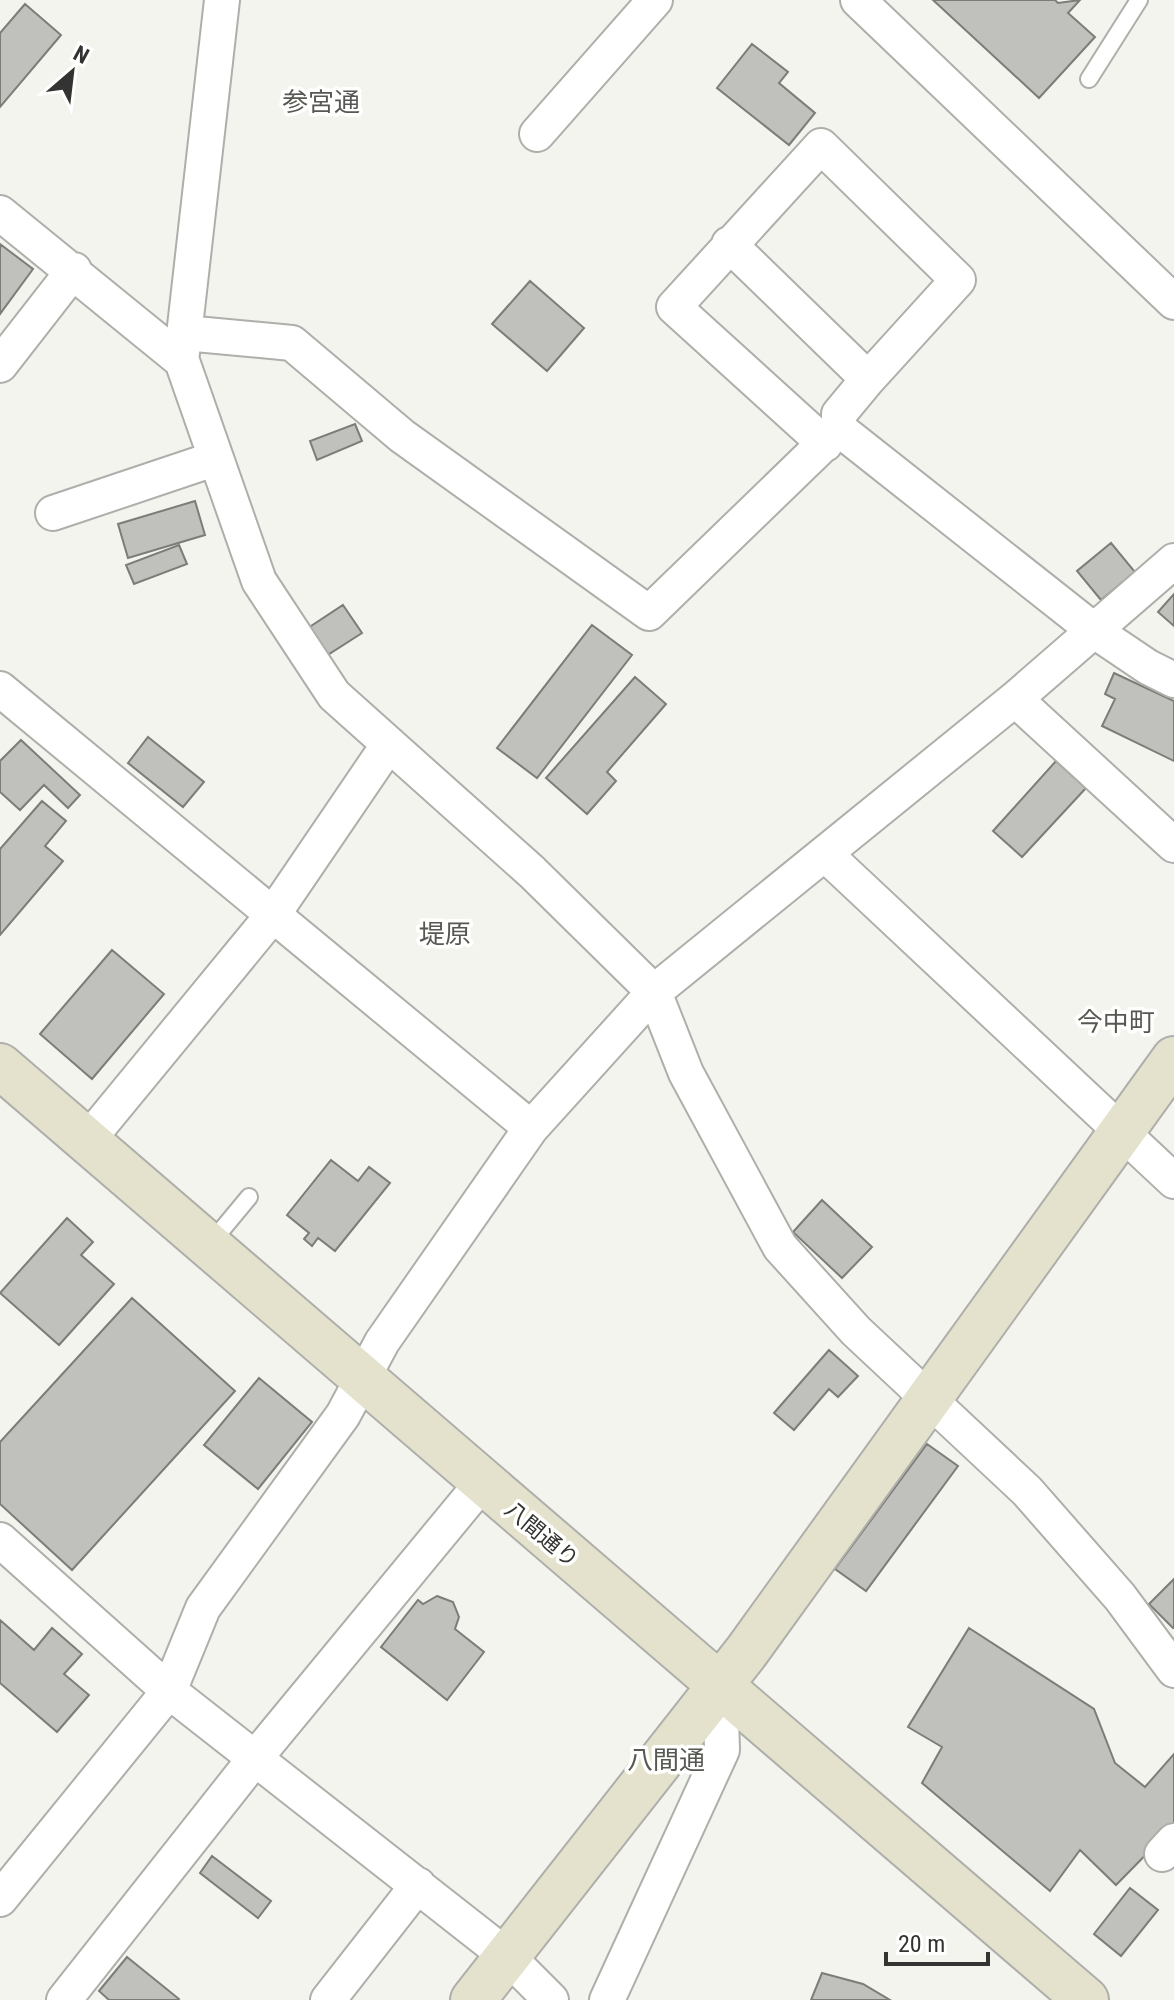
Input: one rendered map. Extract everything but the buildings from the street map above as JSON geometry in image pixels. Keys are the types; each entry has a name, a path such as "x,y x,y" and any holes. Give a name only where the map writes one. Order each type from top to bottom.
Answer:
{"street":[{"path":"222,0 183,347 214,459 259,581 334,695 532,872 654,992 692,1085 780,1247 856,1331 1027,1491 1120,1597 1174,1670"},
{"path":"537,134 655,0"},
{"path":"858,0 1174,302"},
{"path":"0,213 183,347 292,343 402,436 649,613 832,436 839,414 958,280 821,146 674,307 832,436 1096,632 1148,667 1174,680"},
{"path":"729,244 868,379"},
{"path":"0,365 74,270"},
{"path":"53,513 214,459"},
{"path":"0,1899 169,1691 203,1608 343,1415 361,1377 531,1128 654,992 1096,632 1174,561"},
{"path":"0,689 531,1128"},
{"path":"1015,699 1174,845"},
{"path":"87,1141 272,916 389,744"},
{"path":"825,854 1174,1181"},
{"path":"473,2000 720,1685 1174,1059"},
{"name":"八間通り","path":"0,1066 1086,2000"},
{"path":"64,2000 256,1757 482,1483"},
{"path":"0,1540 169,1691 507,1956 551,2000"},
{"path":"607,2000 722,1750 720,1685"},
{"path":"328,2000 418,1885"}],"lane":[{"path":"1089,79 1139,0"},
{"path":"209,1245 249,1197"}],"district":[{"name":"参宮通","path":"321,102"},
{"name":"堤原","path":"445,934"},
{"name":"今中町","path":"1116,1022"},
{"name":"八間通","path":"666,1760"}]}
